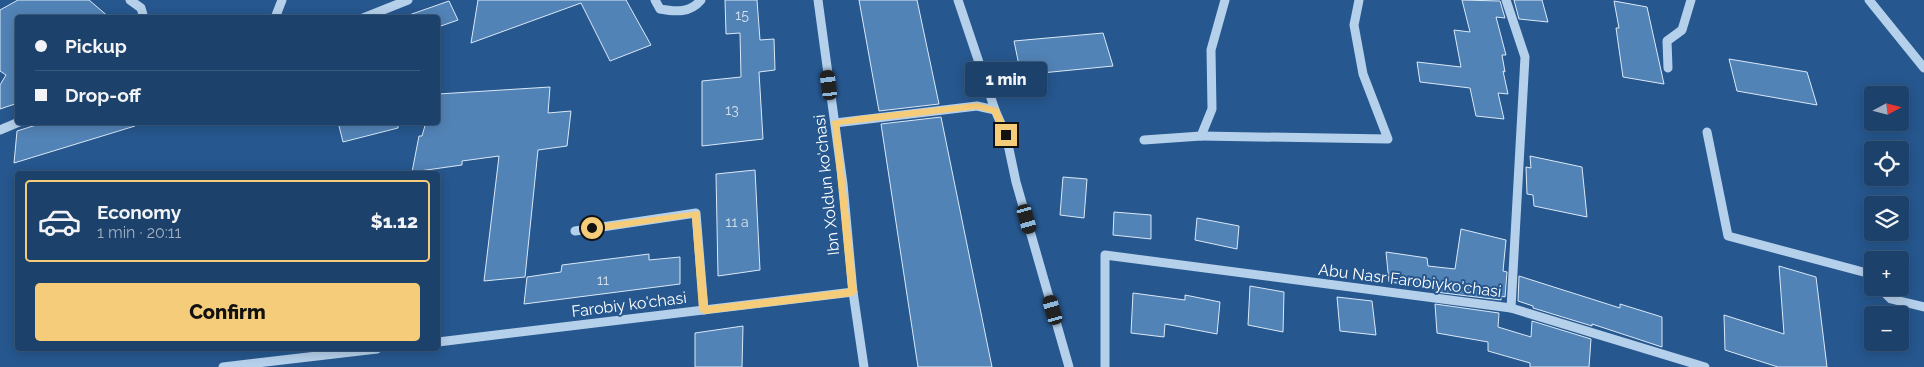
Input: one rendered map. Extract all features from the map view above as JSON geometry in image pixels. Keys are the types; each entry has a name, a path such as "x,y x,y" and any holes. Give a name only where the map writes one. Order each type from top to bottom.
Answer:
{"street":[{"path":"130,0 141,8 143,15"},
{"path":"276,15 282,0"},
{"path":"370,15 408,0"},
{"path":"654,0 660,9 674,12 689,11 701,0"},
{"name":"Ibn Xoldun ko'chasi","path":"818,0 853,292 864,367"},
{"path":"958,0 982,76 1006,135 1016,182 1069,367"},
{"path":"1201,136 1212,109 1211,50 1225,0"},
{"path":"1144,140 1201,136 1388,139 1363,74 1354,25 1358,0"},
{"path":"1506,0 1525,56 1511,308"},
{"path":"1668,68 1667,41 1682,30 1691,0"},
{"path":"1869,0 1924,68"},
{"path":"834,123 977,106 995,110"},
{"path":"0,130 15,124"},
{"path":"1707,132 1728,236 1864,272"},
{"path":"575,231 696,213 704,310"},
{"name":"Abu Nasr Farobiyko'chasi","path":"1105,367 1105,255 1511,308 1705,367"},
{"name":"Farobiy ko'chasi","path":"440,342 853,292"},
{"path":"1888,296 1891,299 1924,306"},
{"path":"223,367 360,351"}],"building":[{"path":"18,0 89,0 106,15 15,15 15,104 0,109 0,85 6,75 0,71 0,10"},
{"path":"478,0 626,0 651,45 610,61 581,3 471,43"},
{"path":"725,0 757,0 760,40 774,39 775,70 759,72 763,139 702,146 702,81 741,77 740,33 726,34"},
{"path":"859,0 917,0 939,104 879,111"},
{"path":"1462,0 1500,1 1505,18 1496,17 1506,55 1502,55 1508,94 1498,93 1504,119 1476,116 1470,88 1420,82 1417,62 1461,67 1454,30 1470,32"},
{"path":"1514,0 1542,0 1548,22 1519,19"},
{"path":"449,1 458,20 440,26 440,15 409,15"},
{"path":"1614,1 1647,7 1664,84 1623,77 1616,28 1619,28"},
{"path":"1103,33 1113,66 1021,75 1014,41"},
{"path":"1729,59 1807,72 1817,105 1737,91"},
{"path":"550,87 548,113 571,111 567,146 538,150 525,277 484,281 499,156 462,161 462,165 412,171 419,136 422,136 425,125 440,125 440,94"},
{"path":"941,117 992,367 918,367 881,124"},
{"path":"36,125 135,126 14,163 17,131"},
{"path":"339,125 398,125 398,128 343,142"},
{"path":"1530,156 1582,167 1587,217 1534,206 1533,195 1527,194 1526,167 1531,168"},
{"path":"755,170 760,270 718,276 716,174"},
{"path":"1063,177 1087,179 1084,218 1060,215"},
{"path":"1114,212 1151,215 1151,239 1113,235"},
{"path":"1197,218 1239,226 1237,249 1195,240"},
{"path":"1461,229 1506,240 1503,271 1507,272 1505,297 1501,296 1501,300 1435,292 1434,288 1389,282 1386,252 1427,258 1428,266 1455,269"},
{"path":"649,254 649,260 680,257 680,284 524,304 527,277 561,272 562,265"},
{"path":"1779,266 1816,277 1827,367 1778,367 1725,350 1724,315 1784,334"},
{"path":"1519,276 1620,308 1620,304 1662,317 1662,347 1592,324 1592,326 1533,308 1533,306 1518,301"},
{"path":"1250,286 1284,292 1283,332 1248,325"},
{"path":"1133,293 1185,300 1185,295 1220,302 1217,334 1165,324 1164,337 1131,333"},
{"path":"1337,297 1372,301 1376,335 1340,331"},
{"path":"1435,304 1499,313 1498,327 1531,337 1532,321 1591,339 1589,367 1530,367 1530,363 1488,351 1488,342 1437,333"},
{"path":"743,326 742,367 695,367 695,333"}],"route":[{"path":"592,228 696,213 704,310 853,292 834,123 977,106 995,110 1006,135"}]}
